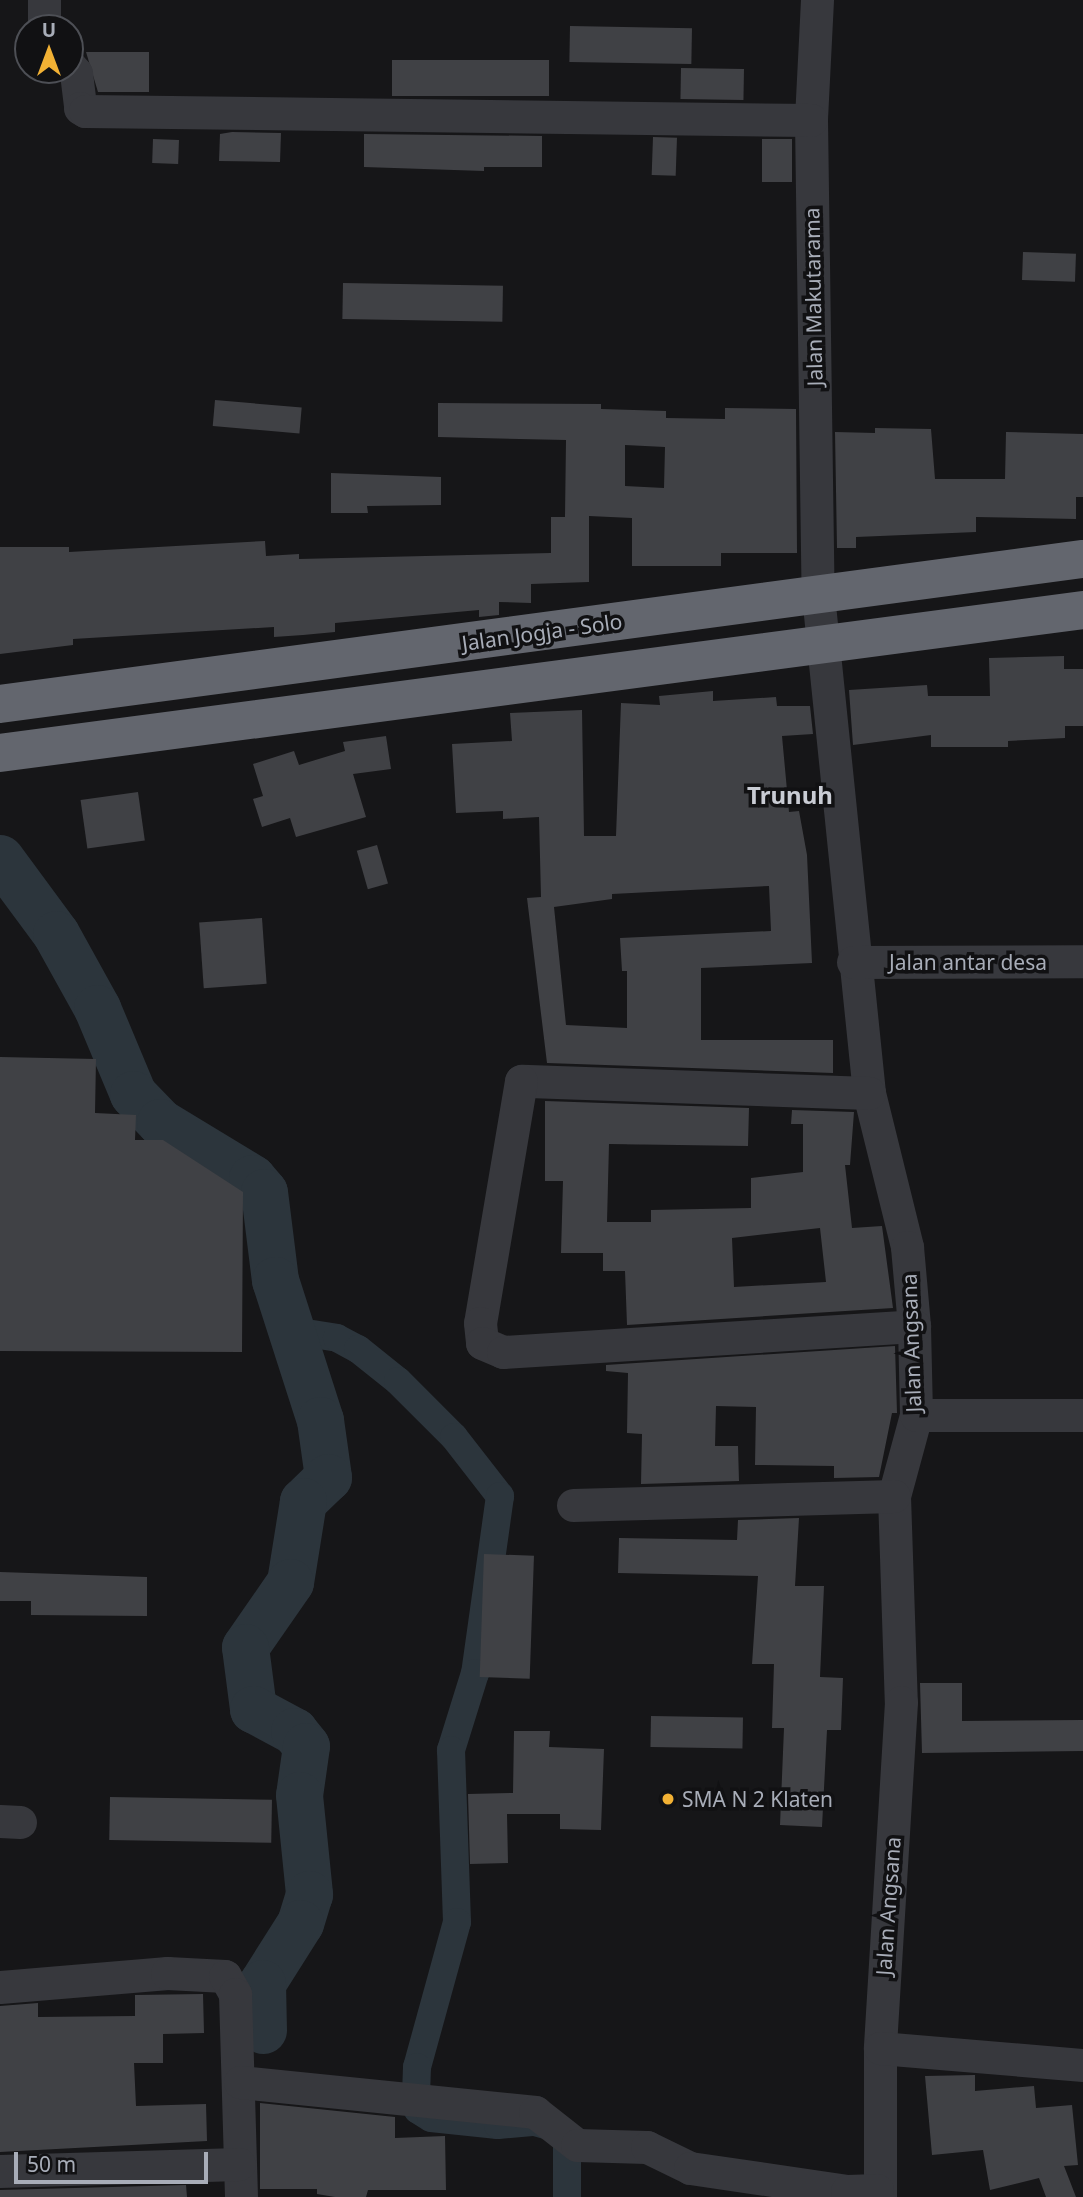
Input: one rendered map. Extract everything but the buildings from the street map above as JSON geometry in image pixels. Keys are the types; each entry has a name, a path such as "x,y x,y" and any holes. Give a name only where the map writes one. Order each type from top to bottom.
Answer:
{"highway":[{"name":"Jalan Jogja - Solo","path":"0,704 1083,559"},
{"path":"0,753 1083,610"}],"street":[{"name":"Jalan Makutarama","path":"817,0 811,120 818,595 825,642"},
{"path":"77,84 80,108 85,111 811,120"},
{"name":"Jalan Angsana","path":"825,642 853,962 869,1093 907,1248 914,1326 916,1415 894,1496 901,1702 880,2048 879,2193"},
{"name":"Jalan antar desa","path":"853,962 1083,961"},
{"path":"869,1093 521,1082 480,1323 482,1343 503,1352 914,1326"},
{"path":"916,1415 1083,1415"},
{"path":"573,1505 894,1496"},
{"path":"0,1987 167,1973 225,1976 235,1994 240,2082 240,2197"},
{"path":"880,2048 1083,2065"},
{"path":"240,2082 535,2112 578,2145 647,2147 690,2168 847,2191 879,2193"},
{"path":"0,2171 239,2164"}],"waterway":[{"path":"0,858 56,934 97,1008 133,1094 160,1122 252,1178 264,1192 275,1280 320,1420 328,1477 303,1501 290,1582 245,1647 253,1709 294,1731 306,1746 299,1795 309,1894 300,1923 262,1983 263,2030"},
{"path":"290,1323 300,1332 337,1338 358,1349 398,1381 454,1437 500,1496 475,1673 451,1750 457,1922 417,2067 416,2099 418,2110 431,2118 498,2125 535,2122 559,2129 567,2142 567,2197"}],"place":[{"name":"SMA N 2 Klaten","path":"668,1799"}],"district":[{"name":"Trunuh","path":"790,795"}]}
